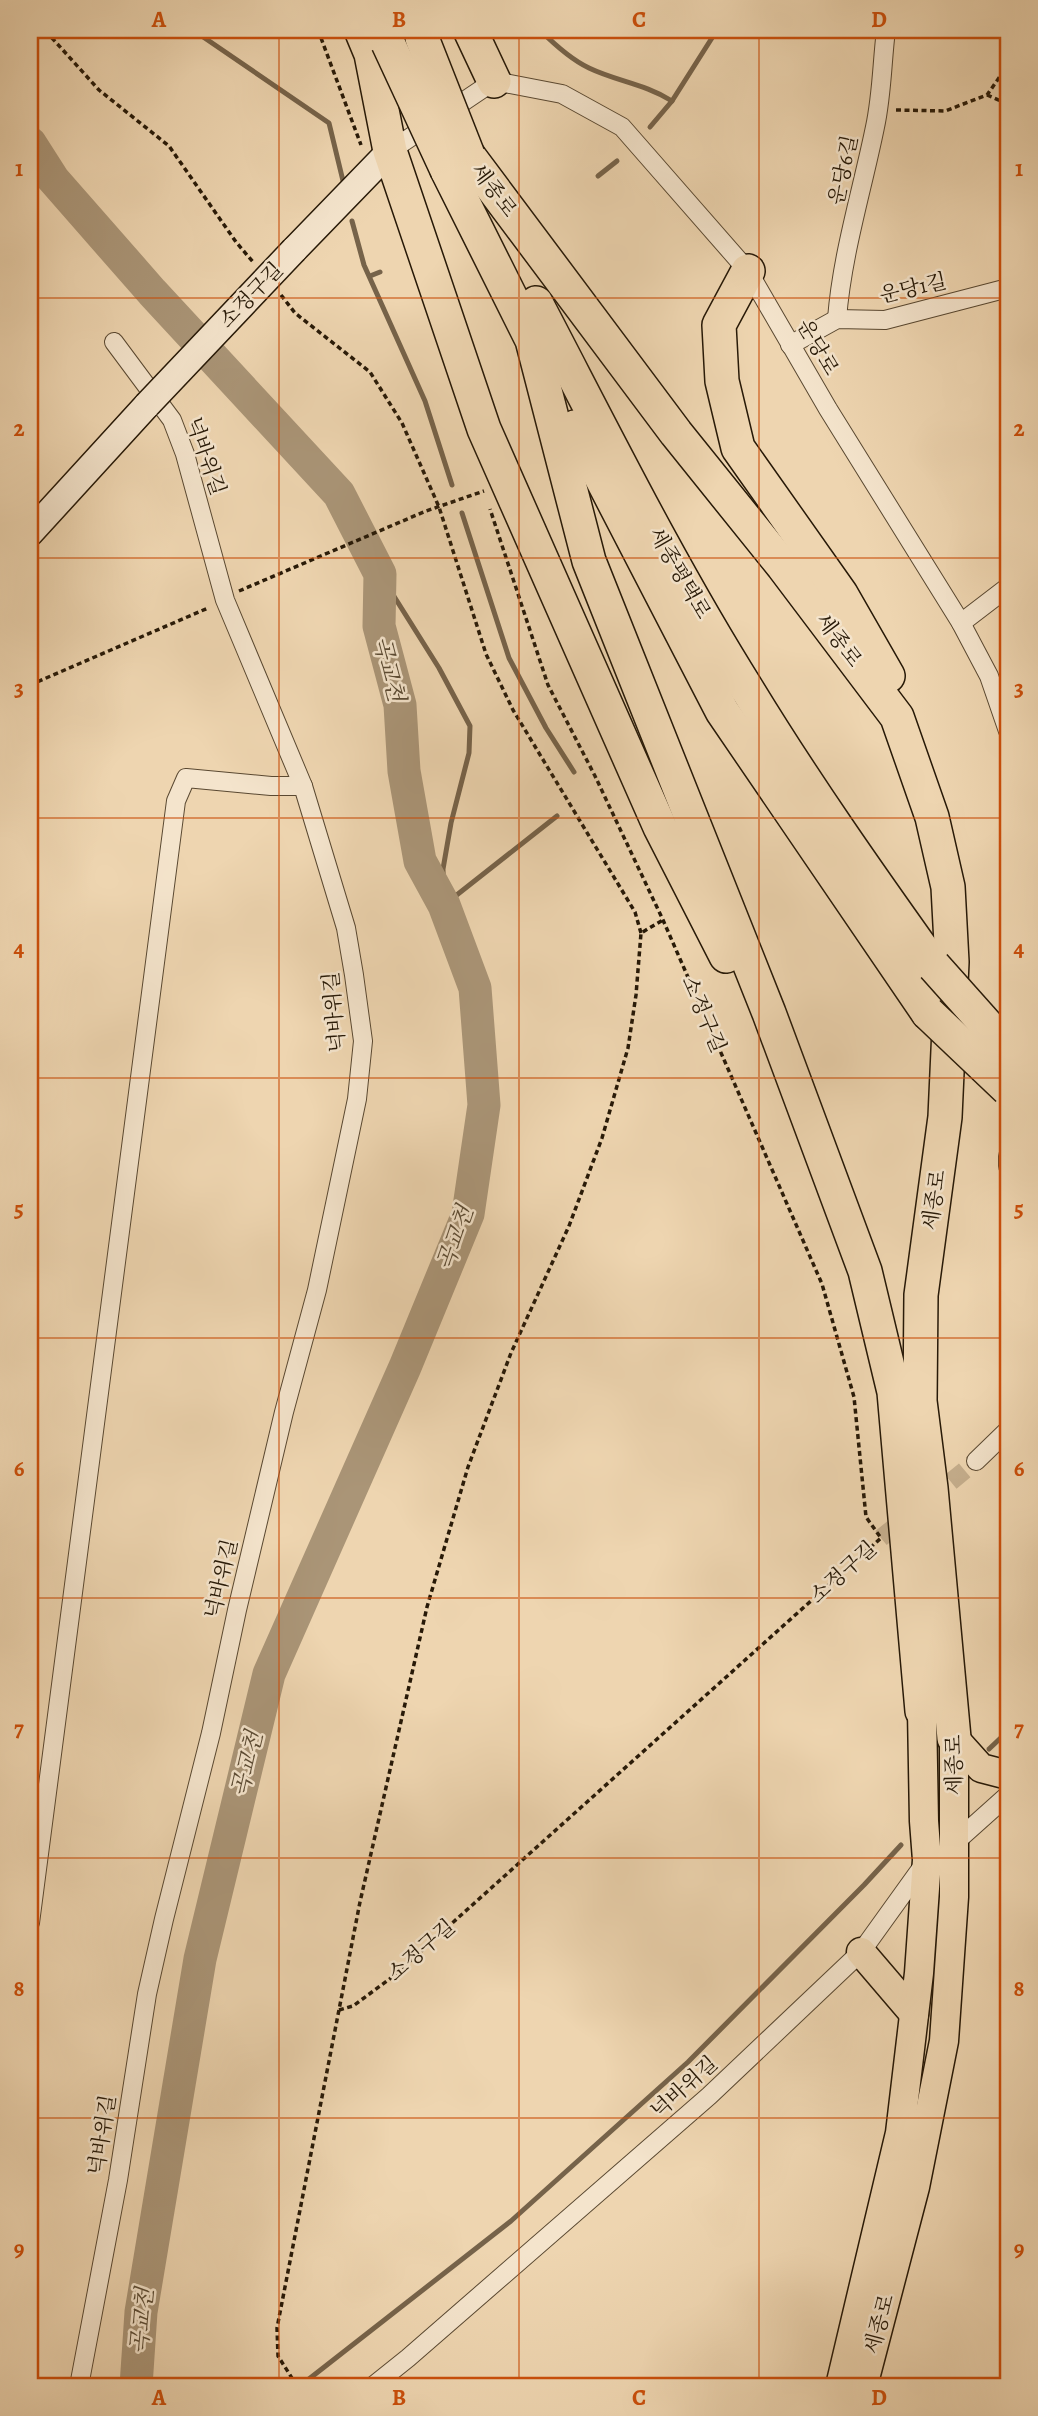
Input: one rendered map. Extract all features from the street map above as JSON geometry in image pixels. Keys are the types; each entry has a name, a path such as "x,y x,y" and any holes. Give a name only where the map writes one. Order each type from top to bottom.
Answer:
{"highway":[{"path":"470,30 494,81"},
{"path":"377,34 371,54 381,160 484,429 660,827 814,1130"},
{"path":"377,34 458,163"},
{"path":"421,34 458,163"},
{"name":"세종로","path":"458,163 532,340 589,561 814,1130 865,1271 894,1392 922,1711"},
{"name":"세종로","path":"458,163 783,566 897,717 932,817 948,887 952,962 944,1117 921,1295 920,1401 932,1488 954,1738"},
{"name":"세종평택로","path":"458,163 510,254 685,583 746,688 836,827 933,966 1008,1049"},
{"path":"748,271 719,325 722,381 738,448 841,594 910,716 932,817"},
{"name":"세종평택로","path":"532,340 722,711 928,1013 1008,1089"}],"main road":[{"name":"세종로","path":"840,2386 900,2133 914,2014 927,1860 922,1711"},
{"path":"954,1738 981,1768 1008,1775"},
{"name":"세종로","path":"863,2386 915,2187 944,2041 954,1897 954,1738"},
{"path":"861,1952 914,2014"}],"street":[{"name":"운당6길","path":"837,319 840,278 852,237 878,109 886,30"},
{"name":"소정구길","path":"30,533 147,405 381,160 494,81"},
{"name":"운당로","path":"494,81 562,94 622,127 748,271 828,410 961,623 989,676 1008,731"},
{"name":"운당1길","path":"837,319 884,320 1008,288"},
{"path":"790,345 837,319"},
{"name":"넉바위길","path":"79,2386 118,2180 153,1969 211,1733 284,1412 317,1290 357,1099 363,1041 346,928 303,786 230,596 185,454 172,420 114,342"},
{"path":"961,623 1008,587"},
{"path":"30,1923 176,801 186,778 271,786 303,786"},
{"path":"1008,1157 1008,1166"},
{"path":"976,1461 1008,1430"},
{"path":"927,1860 955,1844 1008,1795"},
{"name":"넉바위길","path":"373,2386 709,2096 861,1952 927,1860"}],"path":[{"path":"48,30 52,38 99,90 169,146 253,262"},
{"path":"318,30 381,160"},
{"path":"878,109 945,111 988,95 1008,65"},
{"path":"988,95 1000,101 1008,100"},
{"path":"278,292 295,313 370,372 402,423 439,507 486,654 513,710 635,912 641,933 628,1048 602,1138 569,1226 511,1353 468,1467 427,1607 360,1902 277,2329 278,2356 297,2386"},
{"path":"30,685 426,511 484,491"},
{"name":"소정구길","path":"339,2010 353,2006 391,1978 881,1538 866,1517 854,1398 822,1284 663,920 595,776 548,685 488,504"},
{"path":"641,933 663,920"}],"waterway":[{"path":"193,30 329,123 344,185"},
{"path":"540,30 582,64 651,90 672,101 650,127"},
{"path":"672,101 717,30"},
{"name":"곡교천","path":"30,143 53,179 152,292 339,494 380,574 379,626 400,705 404,771 420,861 444,905 475,988 484,1105 468,1214 405,1367 269,1674 200,1959 141,2312 136,2386"},
{"path":"598,176 617,161"},
{"path":"352,221 364,265 425,401 452,485"},
{"path":"370,276 380,272"},
{"path":"462,513 509,658 546,728 574,772"},
{"path":"380,574 439,668 470,726 469,753 451,823 443,869 444,905"},
{"path":"444,905 557,816"},
{"path":"989,1749 1008,1731"},
{"path":"300,2386 511,2221 688,2062 901,1845"}],"tunnel":[{"path":"930,1499 976,1461"},
{"path":"881,1538 908,1516"}]}
